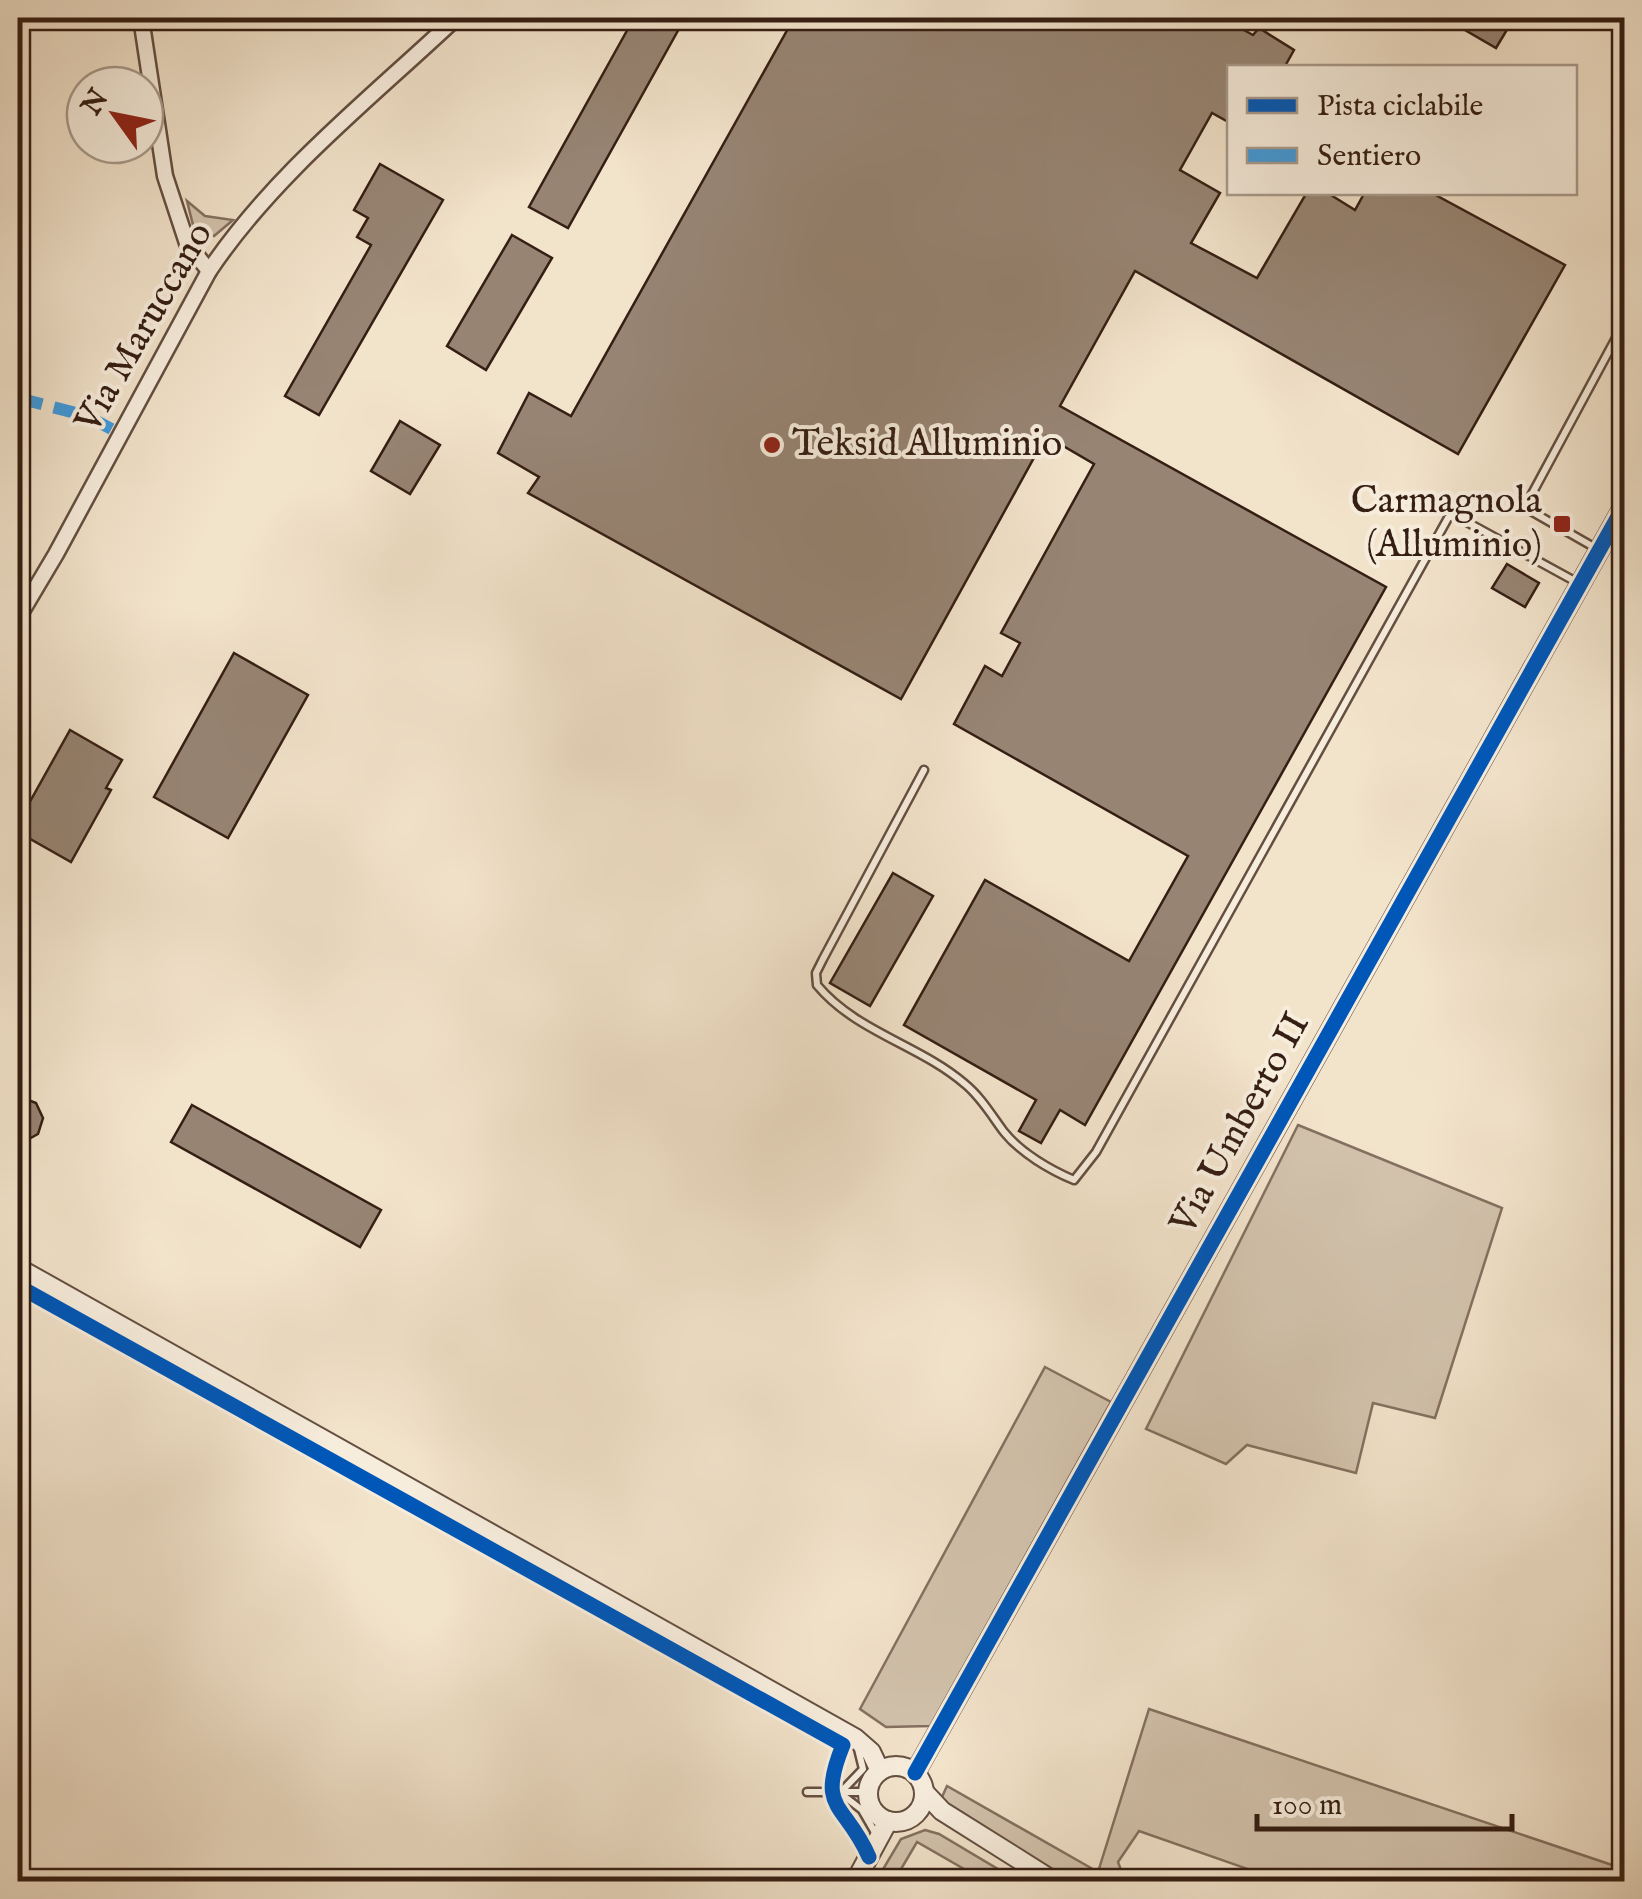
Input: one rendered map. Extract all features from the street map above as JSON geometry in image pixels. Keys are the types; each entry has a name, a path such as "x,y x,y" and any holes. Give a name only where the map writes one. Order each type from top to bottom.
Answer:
{"street":[{"path":"141,18 165,176 187,242 209,271"},
{"name":"Via Maruccano","path":"18,618 209,271 256,207 456,18"},
{"name":"Via Umberto II","path":"915,1773 1622,517"},
{"path":"18,1268 854,1738 871,1752 880,1771"},
{"path":"924,1793 915,1815 897,1822 877,1815 868,1792 880,1771 904,1767 915,1773 924,1793 942,1811 1055,1882"},
{"path":"915,1815 936,1821 1033,1882"},
{"path":"856,1882 888,1821"}],"lane":[{"path":"1600,550 1526,505 1624,324"},
{"path":"924,770 822,959 816,974 817,986 847,1014 968,1086 1007,1136 1074,1180 1096,1152 1448,518 1454,515 1581,585"},
{"path":"840,1792 863,1769 854,1738"},
{"path":"808,1792 868,1792"},
{"path":"840,1792 862,1810 878,1838"}],"shaded area":[{"path":"187,201 205,216 233,220 214,236 194,229"},
{"path":"1298,1125 1502,1208 1435,1418 1373,1403 1356,1473 1247,1445 1226,1464 1146,1429"},
{"path":"1045,1367 1111,1402 931,1726 886,1727 860,1709"},
{"path":"1149,1709 1624,1869 1624,1881 1282,1881 1139,1831 1118,1862 1125,1881 1069,1881 954,1811 942,1797 947,1786 1098,1872"},
{"path":"925,1830 939,1834 1018,1881 985,1881 917,1842 894,1881 876,1881 901,1839"}],"building":[{"path":"634,18 685,18 568,228 529,207"},
{"name":"Teksid Alluminio","path":"794,18 1222,18 1253,35 1259,28 1294,50 1286,65 1227,65 1227,121 1212,113 1180,170 1220,193 1191,243 1257,278 1305,195 1331,195 1355,210 1363,195 1436,195 1565,265 1458,454 1135,271 1060,406 1386,587 1085,1125 1060,1110 1041,1143 1019,1131 1036,1100 904,1025 985,880 1129,961 1188,856 954,724 985,666 1002,676 1020,643 1001,633 1094,464 1046,436 901,699 528,493 539,477 498,453 529,393 571,416"},
{"path":"1472,18 1514,18 1496,48 1465,30"},
{"path":"380,164 443,200 319,415 285,396 371,245 357,237 368,218 354,210"},
{"path":"512,235 552,258 486,370 447,346"},
{"path":"400,421 440,445 410,494 371,471"},
{"path":"1507,564 1539,583 1525,607 1492,588"},
{"path":"234,653 308,695 228,838 154,797"},
{"path":"70,730 122,760 106,788 111,790 71,862 18,832 18,823"},
{"path":"893,873 933,896 870,1006 830,983"},
{"path":"18,1096 36,1103 43,1118 38,1134 18,1145"},
{"path":"192,1105 381,1210 360,1247 171,1142"}],"marked path":[{"path":"18,398 87,416 121,434"}],"cycle path":[{"path":"915,1773 1624,506"},
{"path":"18,1286 843,1745 835,1767 833,1795 869,1857"}],"place":[{"name":"Teksid Alluminio","path":"772,445"},
{"name":"Carmagnola (Alluminio)","path":"1562,524"}]}
